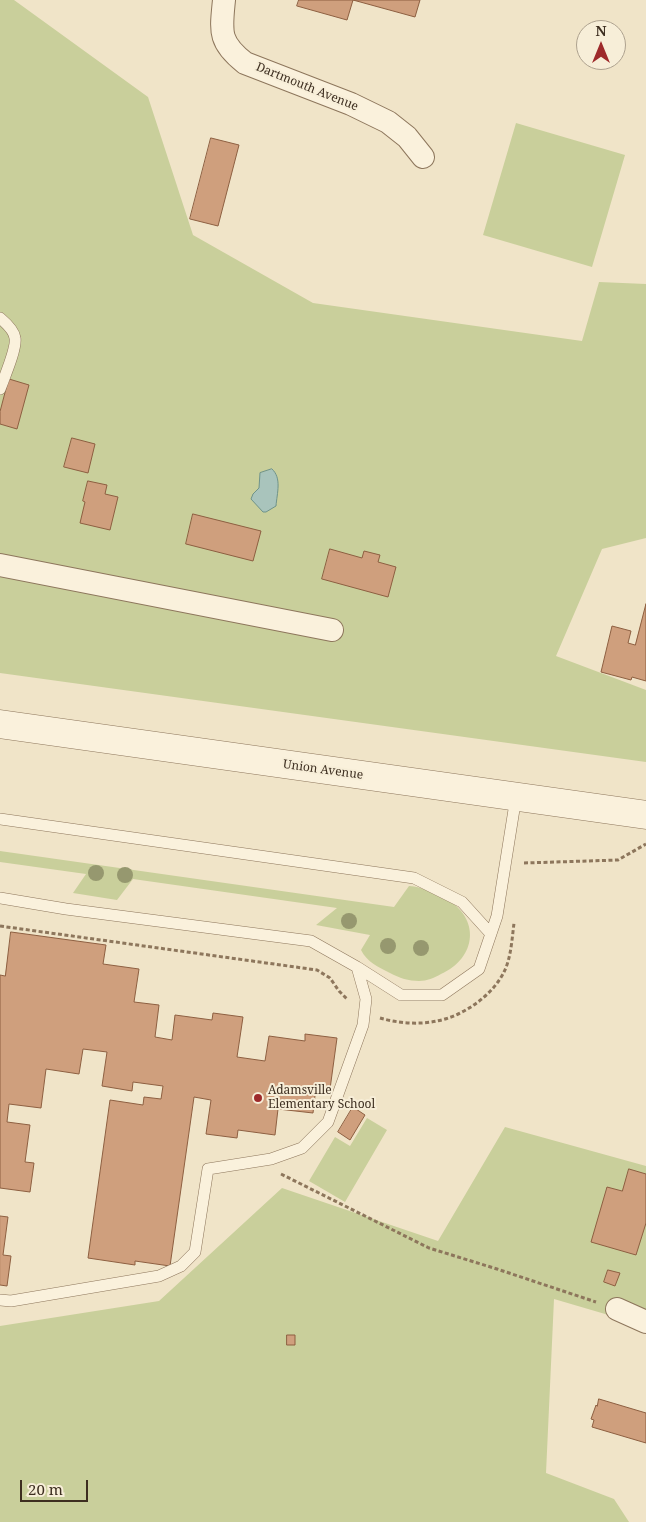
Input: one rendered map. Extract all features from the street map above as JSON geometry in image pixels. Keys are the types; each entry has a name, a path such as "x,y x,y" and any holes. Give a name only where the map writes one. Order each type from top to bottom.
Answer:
{"street":[{"name":"Dartmouth Avenue","path":"224,0 222,27 225,43 232,53 245,63 351,104 388,122 408,137 423,157"},
{"path":"0,565 332,630"},
{"name":"Union Avenue","path":"0,724 646,815"},
{"path":"617,1309 646,1322"}],"lane":[{"path":"0,318 7,324 15,338 12,357 0,389"},
{"path":"0,898 311,941 358,967 402,995 442,995 479,969 498,916 516,797"},
{"path":"0,819 414,878 462,902 492,934"},
{"path":"0,1300 11,1301 159,1276 181,1266 195,1252 208,1169 272,1159 302,1148 328,1122 364,1025 366,999 358,967"}],"path":[{"path":"272,1159 280,1174 429,1248 617,1309"}],"green space":[{"path":"0,0 14,0 148,97 193,235 313,303 582,341 599,282 646,284 646,538 602,549 556,656 646,690 646,762 0,673"},
{"path":"516,123 625,155 592,267 483,235"},
{"path":"0,851 394,907 409,886 414,887 436,894 457,906 465,916 469,927 468,948 453,967 438,975 428,980 408,980 381,969 366,958 361,950 370,935 316,925 337,908 133,879 117,900 73,893 86,874 0,862"},
{"path":"367,1118 387,1130 345,1202 309,1181 335,1137 350,1146"},
{"path":"505,1127 646,1166 646,1326 554,1299 546,1473 614,1499 629,1522 0,1522 0,1326 159,1301 282,1188 438,1241"}],"water":[{"path":"272,469 278,481 276,506 263,512 251,499 259,488 260,473"}],"building":[{"path":"299,0 353,0 347,20 297,6"},
{"path":"353,0 420,0 415,17"},
{"path":"211,138 239,145 218,226 190,219"},
{"path":"9,379 29,385 17,429 0,424 0,412"},
{"path":"72,438 95,444 88,473 64,467"},
{"path":"88,481 107,485 105,494 118,497 110,530 80,523"},
{"path":"193,514 261,531 253,561 186,544"},
{"path":"330,549 362,558 364,551 380,555 378,562 396,567 388,597 322,579"},
{"path":"646,604 646,681 632,677 631,680 601,672 612,626 631,631 628,643 635,645"},
{"name":"Adamsville Elementary School","path":"11,932 106,945 103,964 139,969 134,1002 159,1005 155,1037 172,1040 175,1015 212,1020 213,1013 243,1017 237,1057 265,1061 269,1036 305,1041 305,1034 337,1038 330,1089 316,1087 313,1113 278,1109 275,1135 238,1130 237,1138 206,1134 211,1100 194,1097 170,1266 135,1261 135,1265 88,1258 110,1100 143,1105 144,1097 161,1099 163,1086 133,1082 132,1091 102,1086 107,1052 83,1049 79,1074 46,1069 41,1108 9,1104 7,1122 30,1125 25,1162 34,1163 30,1192 0,1188 0,975 5,976"},
{"path":"353,1107 365,1115 350,1140 338,1132"},
{"path":"629,1169 646,1174 646,1223 636,1255 591,1242 607,1187 622,1191"},
{"path":"0,1216 8,1217 3,1255 11,1256 7,1286 0,1285"},
{"path":"608,1270 620,1273 615,1286 604,1282"},
{"path":"287,1335 295,1335 295,1345 287,1345"},
{"path":"599,1399 646,1413 646,1443 592,1427 594,1420 591,1419"}],"place":[{"name":"Adamsville Elementary School","path":"258,1098"}]}
